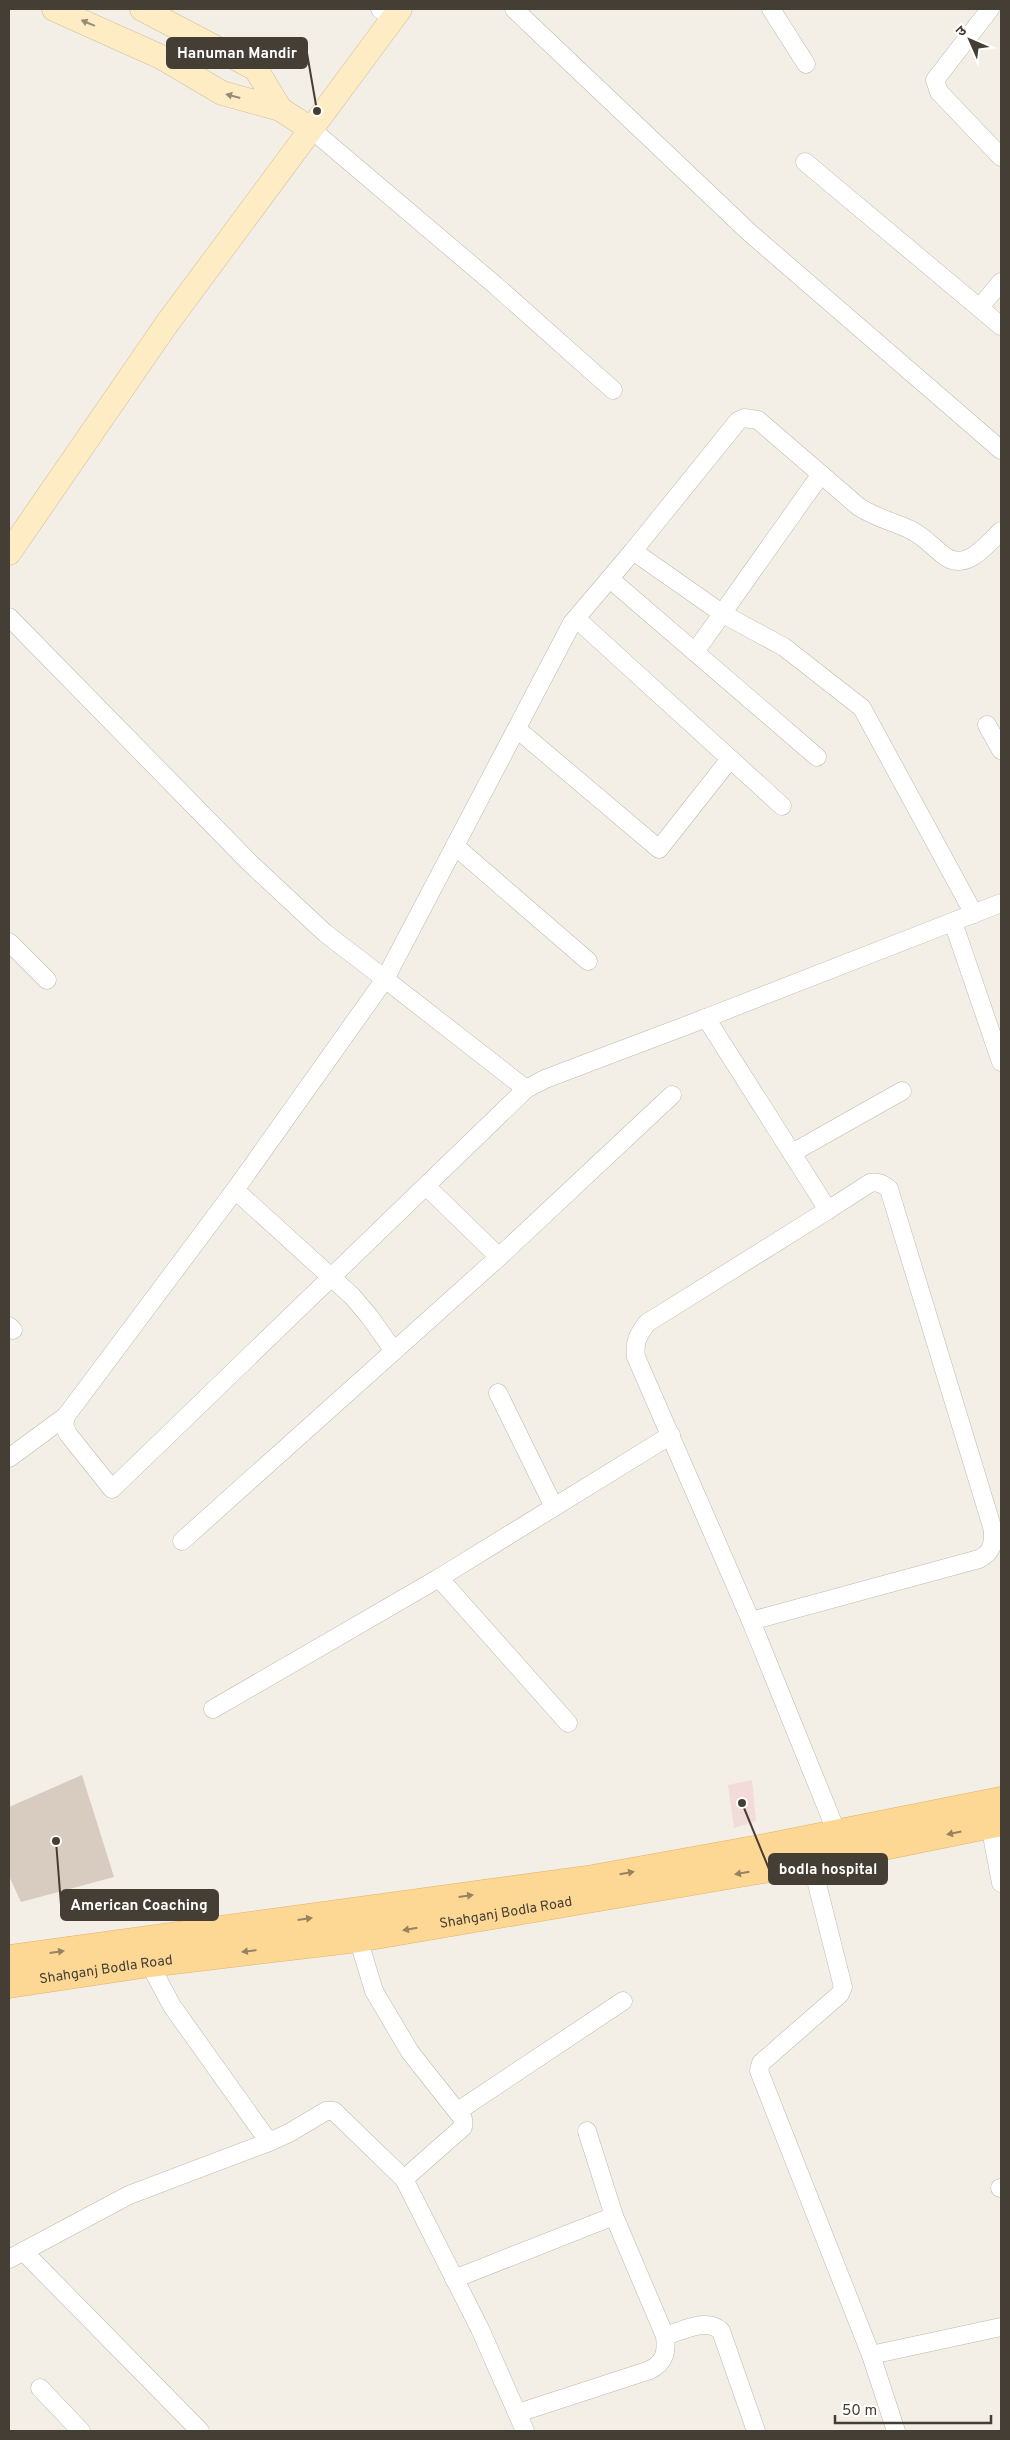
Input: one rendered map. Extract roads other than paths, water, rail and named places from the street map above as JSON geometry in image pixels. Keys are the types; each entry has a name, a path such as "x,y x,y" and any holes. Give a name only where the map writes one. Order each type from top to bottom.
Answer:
{"main road":[{"path":"54,9 161,57 222,93 280,108 311,129"},
{"path":"142,9 256,70 280,108"},
{"path":"9,553 166,325 311,129 391,12"},
{"path":"839,1844 1001,1800"},
{"path":"9,1958 996,1824"},
{"name":"Shahganj Bodla Road","path":"9,1984 149,1963 358,1938 808,1850"}],"street":[{"path":"514,9 740,224 1001,450"},
{"path":"771,9 806,64"},
{"path":"990,9 934,80 939,92 1001,157"},
{"path":"311,129 495,285 613,390"},
{"path":"805,162 1001,326"},
{"path":"980,307 1001,282"},
{"path":"9,1458 66,1416 236,1190 385,980 572,623 738,421 744,418 758,420 859,507 873,516 917,533 950,560 962,562 969,560 1001,531"},
{"path":"696,652 821,474"},
{"path":"633,551 724,614 784,647 862,708 974,914"},
{"path":"610,579 817,757"},
{"path":"9,617 250,863 325,933 526,1089"},
{"path":"572,623 580,622 782,806"},
{"path":"987,725 1001,750"},
{"path":"517,729 660,849 730,759"},
{"path":"455,846 588,961"},
{"path":"66,1416 64,1424 68,1434 112,1490 526,1089 545,1079 1001,903"},
{"path":"953,922 1001,1062"},
{"path":"9,942 47,980"},
{"path":"706,1018 828,1210"},
{"path":"792,1153 902,1092"},
{"path":"182,1541 499,1257 672,1095"},
{"path":"751,1621 979,1559 988,1555 993,1546 993,1530 889,1189 884,1184 870,1183 648,1323 638,1334 634,1345 636,1357 751,1621 839,1844"},
{"path":"426,1186 499,1257"},
{"path":"236,1190 364,1311 394,1351"},
{"path":"498,1393 554,1506"},
{"path":"214,1709 439,1578 671,1435"},
{"path":"439,1578 568,1723"},
{"path":"996,1824 1001,1883"},
{"path":"808,1850 842,1982 842,1991 761,2063 759,2071 871,2355 896,2431"},
{"path":"358,1938 374,1991 410,2052 463,2119 463,2127 404,2179"},
{"path":"149,1963 172,2006 269,2142"},
{"path":"458,2111 623,2001"},
{"path":"200,2431 16,2255 129,2195 269,2142 326,2111 334,2111 404,2179 454,2279 525,2431"},
{"path":"518,2413 650,2370 660,2364 664,2357 665,2336 614,2216 587,2131"},
{"path":"454,2279 614,2216"},
{"path":"665,2336 708,2323 716,2326 721,2331 756,2431"},
{"path":"871,2355 1001,2327"},
{"path":"40,2388 81,2431"}],"place":[{"name":"Hanuman Mandir","path":"317,111"},
{"name":"bodla hospital","path":"742,1803"},
{"name":"American Coaching","path":"56,1841"}]}
